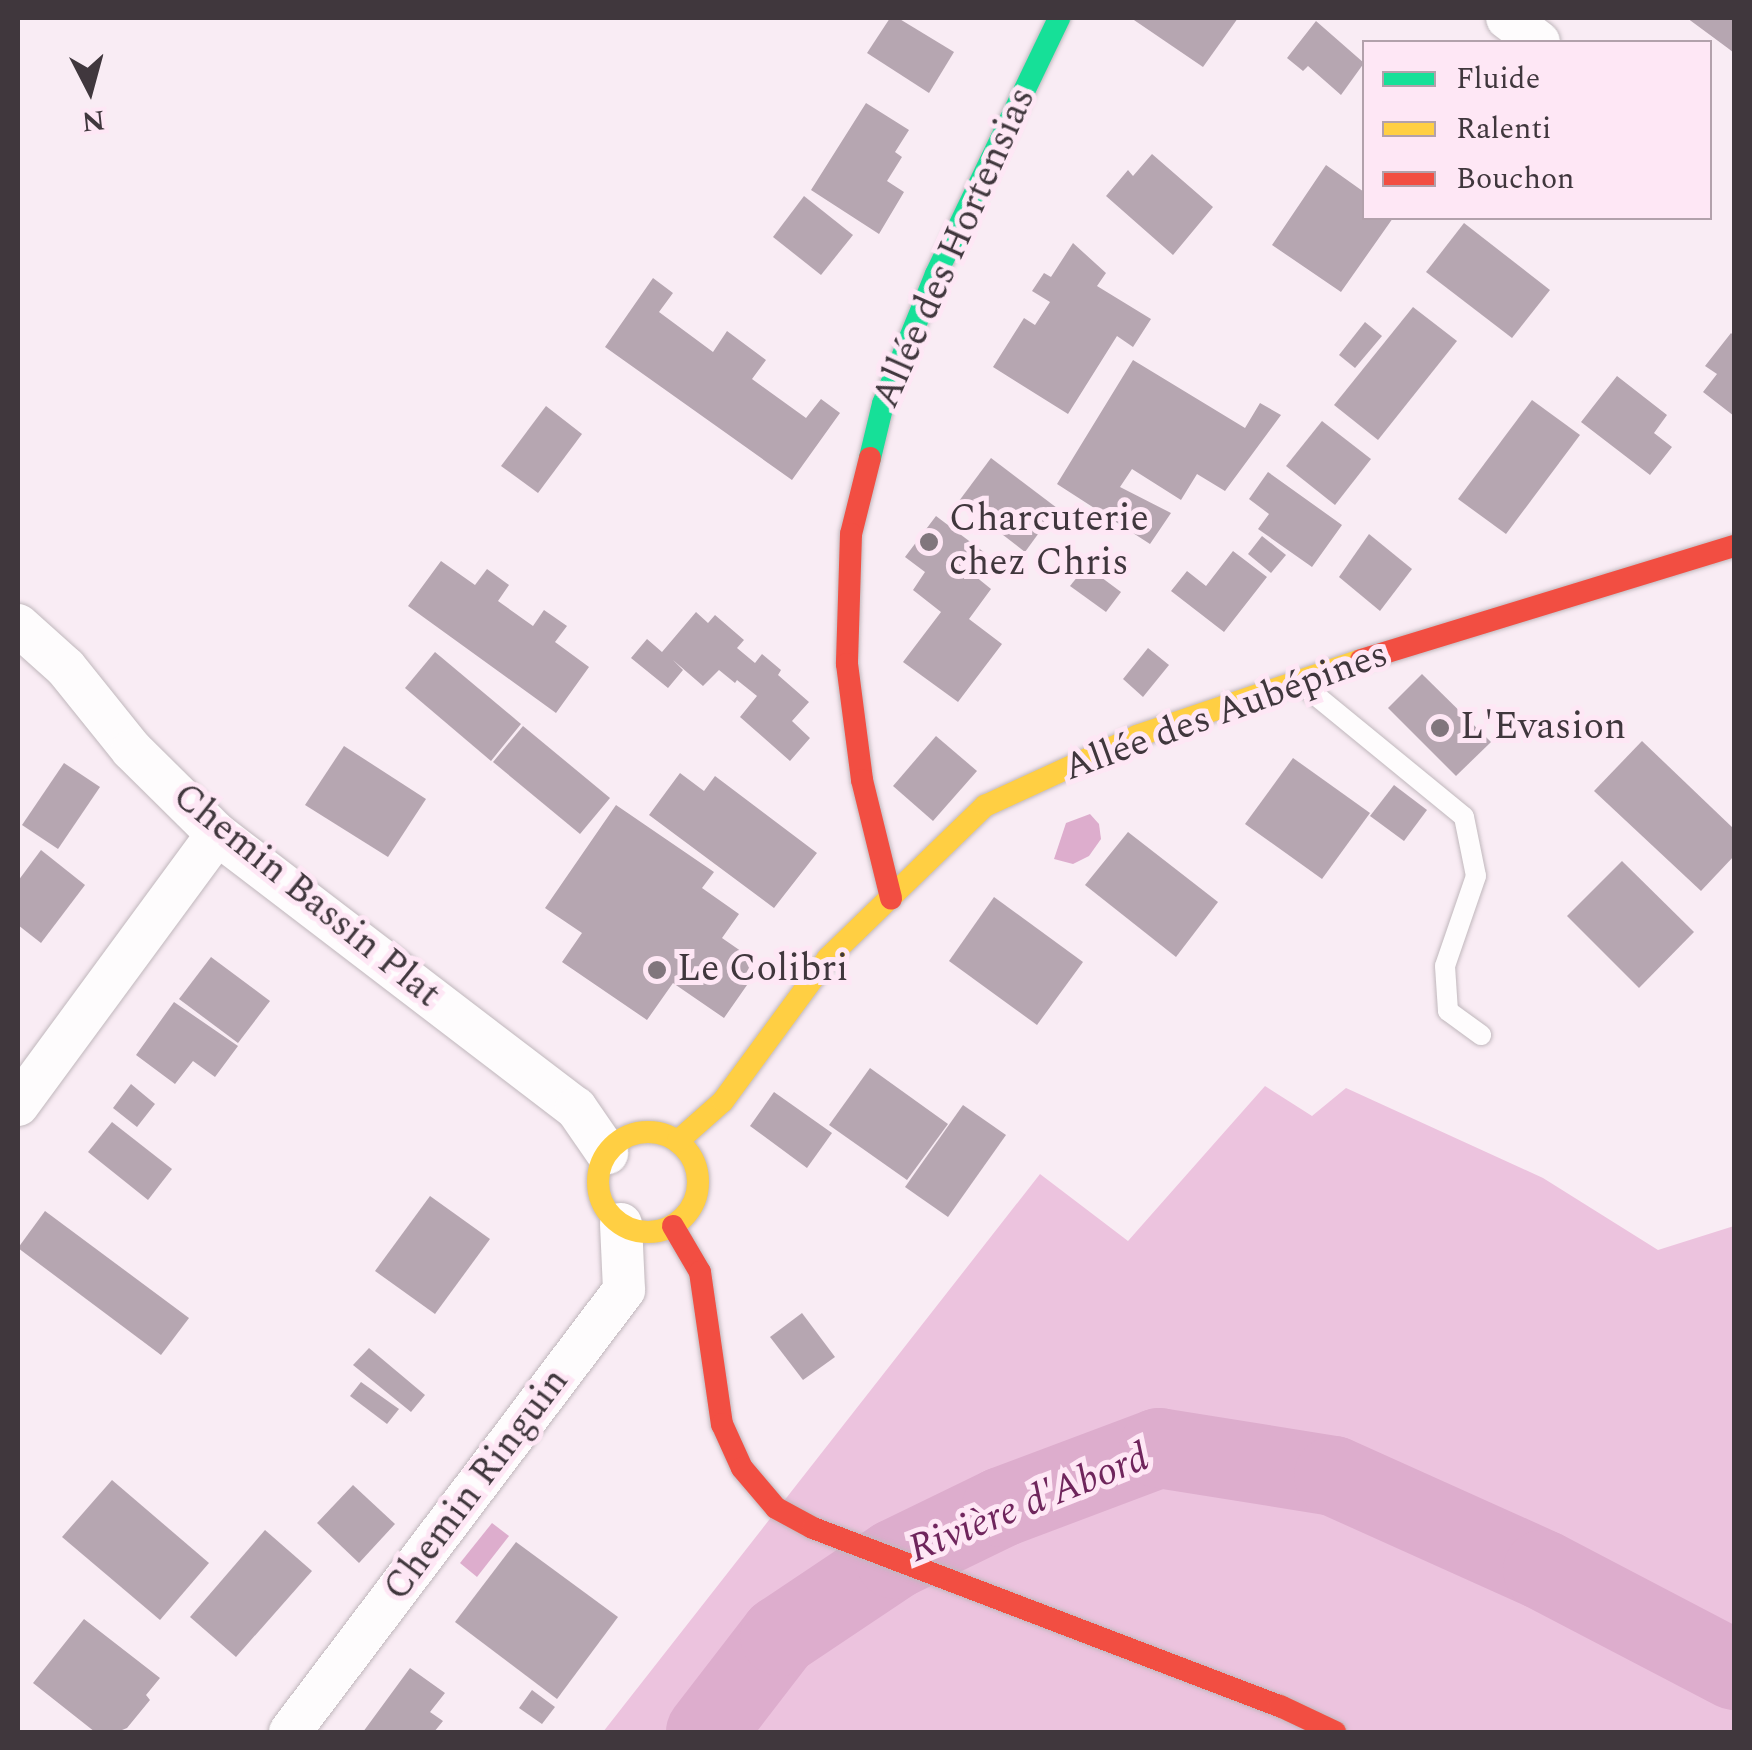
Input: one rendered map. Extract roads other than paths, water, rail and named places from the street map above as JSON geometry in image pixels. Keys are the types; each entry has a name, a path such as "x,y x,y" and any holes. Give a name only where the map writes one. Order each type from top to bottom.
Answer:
{"street":[{"name":"Allée des Hortensias","path":"891,898 862,780 847,664 851,534 883,404 936,274 1059,18"},
{"path":"1507,18 1536,40"},
{"name":"Allée des Aubépines","path":"678,1140 723,1101 828,958 986,806 1138,736 1297,680 1730,553"},
{"name":"Chemin Bassin Plat","path":"18,626 66,668 132,750 218,834 576,1108 607,1152"},
{"path":"18,1106 218,834"},
{"path":"632,1134 664,1134 678,1140 690,1153 698,1184 695,1201 673,1226 646,1232 621,1224 608,1214 598,1183 607,1152 632,1134"},
{"name":"Chemin Ringuin","path":"290,1732 624,1290 621,1224"},
{"path":"673,1226 700,1272 722,1424 742,1468 776,1508 813,1528 1280,1706 1335,1732"}],"lane":[{"path":"1297,680 1464,817 1476,876 1445,966 1448,1011 1481,1035"}],"waterway":[{"name":"Rivière d'Abord","path":"706,1732 780,1636 895,1559 1002,1507 1159,1448 1334,1476 1543,1570 1734,1670"}],"place":[{"name":"Charcuterie chez Chris","path":"929,542"},
{"name":"L'Evasion","path":"1440,728"},
{"name":"Le Colibri","path":"657,970"}]}
